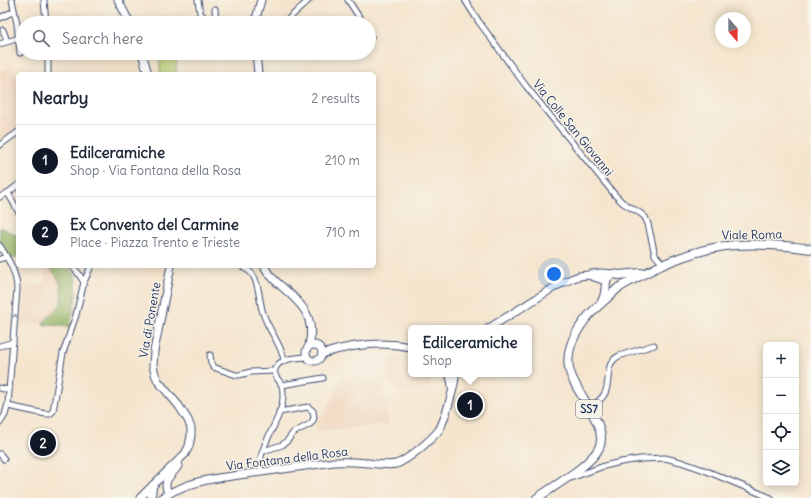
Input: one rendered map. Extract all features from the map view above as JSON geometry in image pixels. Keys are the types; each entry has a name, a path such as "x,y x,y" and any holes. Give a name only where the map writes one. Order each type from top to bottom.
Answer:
{"main road":[{"path":"118,0 126,16"},
{"path":"257,16 261,0"},
{"path":"144,60 147,72"},
{"path":"257,60 258,72"},
{"name":"Viale Roma","path":"537,498 589,460 600,446 600,431 570,373 568,358 571,344 579,328 593,310 619,288 663,264 700,251 729,246 747,245 811,249"},
{"name":"Via di Ponente","path":"140,498 186,453 192,434 191,426 188,420 157,379 154,370 154,351 171,268"},
{"path":"265,268 269,275 301,304 307,316 320,349 319,359 314,361 311,361 307,352 311,339 311,327"},
{"name":"Viale Roma","path":"616,275 650,271"},
{"path":"494,325 561,283 575,277 600,273 616,275 622,282 619,288 611,289 607,286 606,282 588,275"},
{"path":"602,303 606,291 608,276 616,275"},
{"path":"307,352 314,344 320,349 331,352 372,344 397,344 408,346"},
{"name":"Via Fontana della Rosa","path":"450,377 452,392"},
{"name":"Via Fontana della Rosa","path":"161,498 184,486 201,481 261,472 347,461 387,464 401,462 410,457 440,428 444,420 454,385 455,377"},
{"name":"Via di Ponente","path":"168,493 166,488 166,480 178,467 180,459"},
{"path":"151,498 153,485"}],"street":[{"path":"12,0 16,25"},
{"path":"44,0 45,16"},
{"path":"198,0 200,13 203,16"},
{"path":"292,16 309,0"},
{"path":"348,0 358,16"},
{"name":"Via Colle San Giovanni","path":"465,0 526,86 615,196 645,217 655,255 663,264"},
{"path":"215,9 216,16"},
{"path":"1,15 14,12"},
{"path":"3,30 7,41"},
{"path":"0,44 16,39"},
{"path":"48,60 48,72"},
{"path":"0,146 16,134"},
{"path":"0,197 16,187"},
{"path":"8,193 16,207"},
{"path":"0,246 14,274 17,286 8,406 0,423"},
{"path":"0,259 6,257"},
{"path":"74,268 85,280"},
{"path":"8,406 46,414 51,413 53,410 63,353 89,268"},
{"path":"244,268 252,274 255,279 263,316 282,349 284,360"},
{"path":"0,346 13,342"},
{"path":"589,408 600,400 606,393 611,362 614,358 654,345"},
{"path":"261,472 260,460 283,399 282,385 274,371 277,365 284,360 298,358 307,352"},
{"path":"210,355 211,363 214,367 236,375 251,372 274,371"},
{"path":"282,385 323,378"},
{"path":"0,388 8,390"},
{"path":"263,451 283,444 293,433 310,424 313,420 314,413 308,407 279,412"},
{"path":"0,454 4,459"},
{"path":"563,480 620,462 641,458 665,458 704,470 771,498"}],"shaded area":[{"path":"13,67 16,73 16,130 3,140 0,138 0,69 4,70"},
{"path":"45,268 50,268 58,278 62,288 62,303 42,324 21,323 22,285 44,285"},
{"path":"392,357 402,357 408,359 408,377 431,377 430,387 406,393 399,392 393,388 386,373"},
{"path":"343,377 367,379 381,387 386,400 388,424 317,431 316,419 321,419"}],"green space":[{"path":"160,60 177,60 176,72 160,72"},
{"path":"0,228 16,235 16,258 10,259 0,242"},
{"path":"50,268 70,268 74,273 76,279 74,308 69,327 42,324 61,304 61,287 56,276"}],"place":[{"name":"Edilceramiche","path":"470,405"},
{"name":"Ex Convento del Carmine","path":"43,443"}]}
